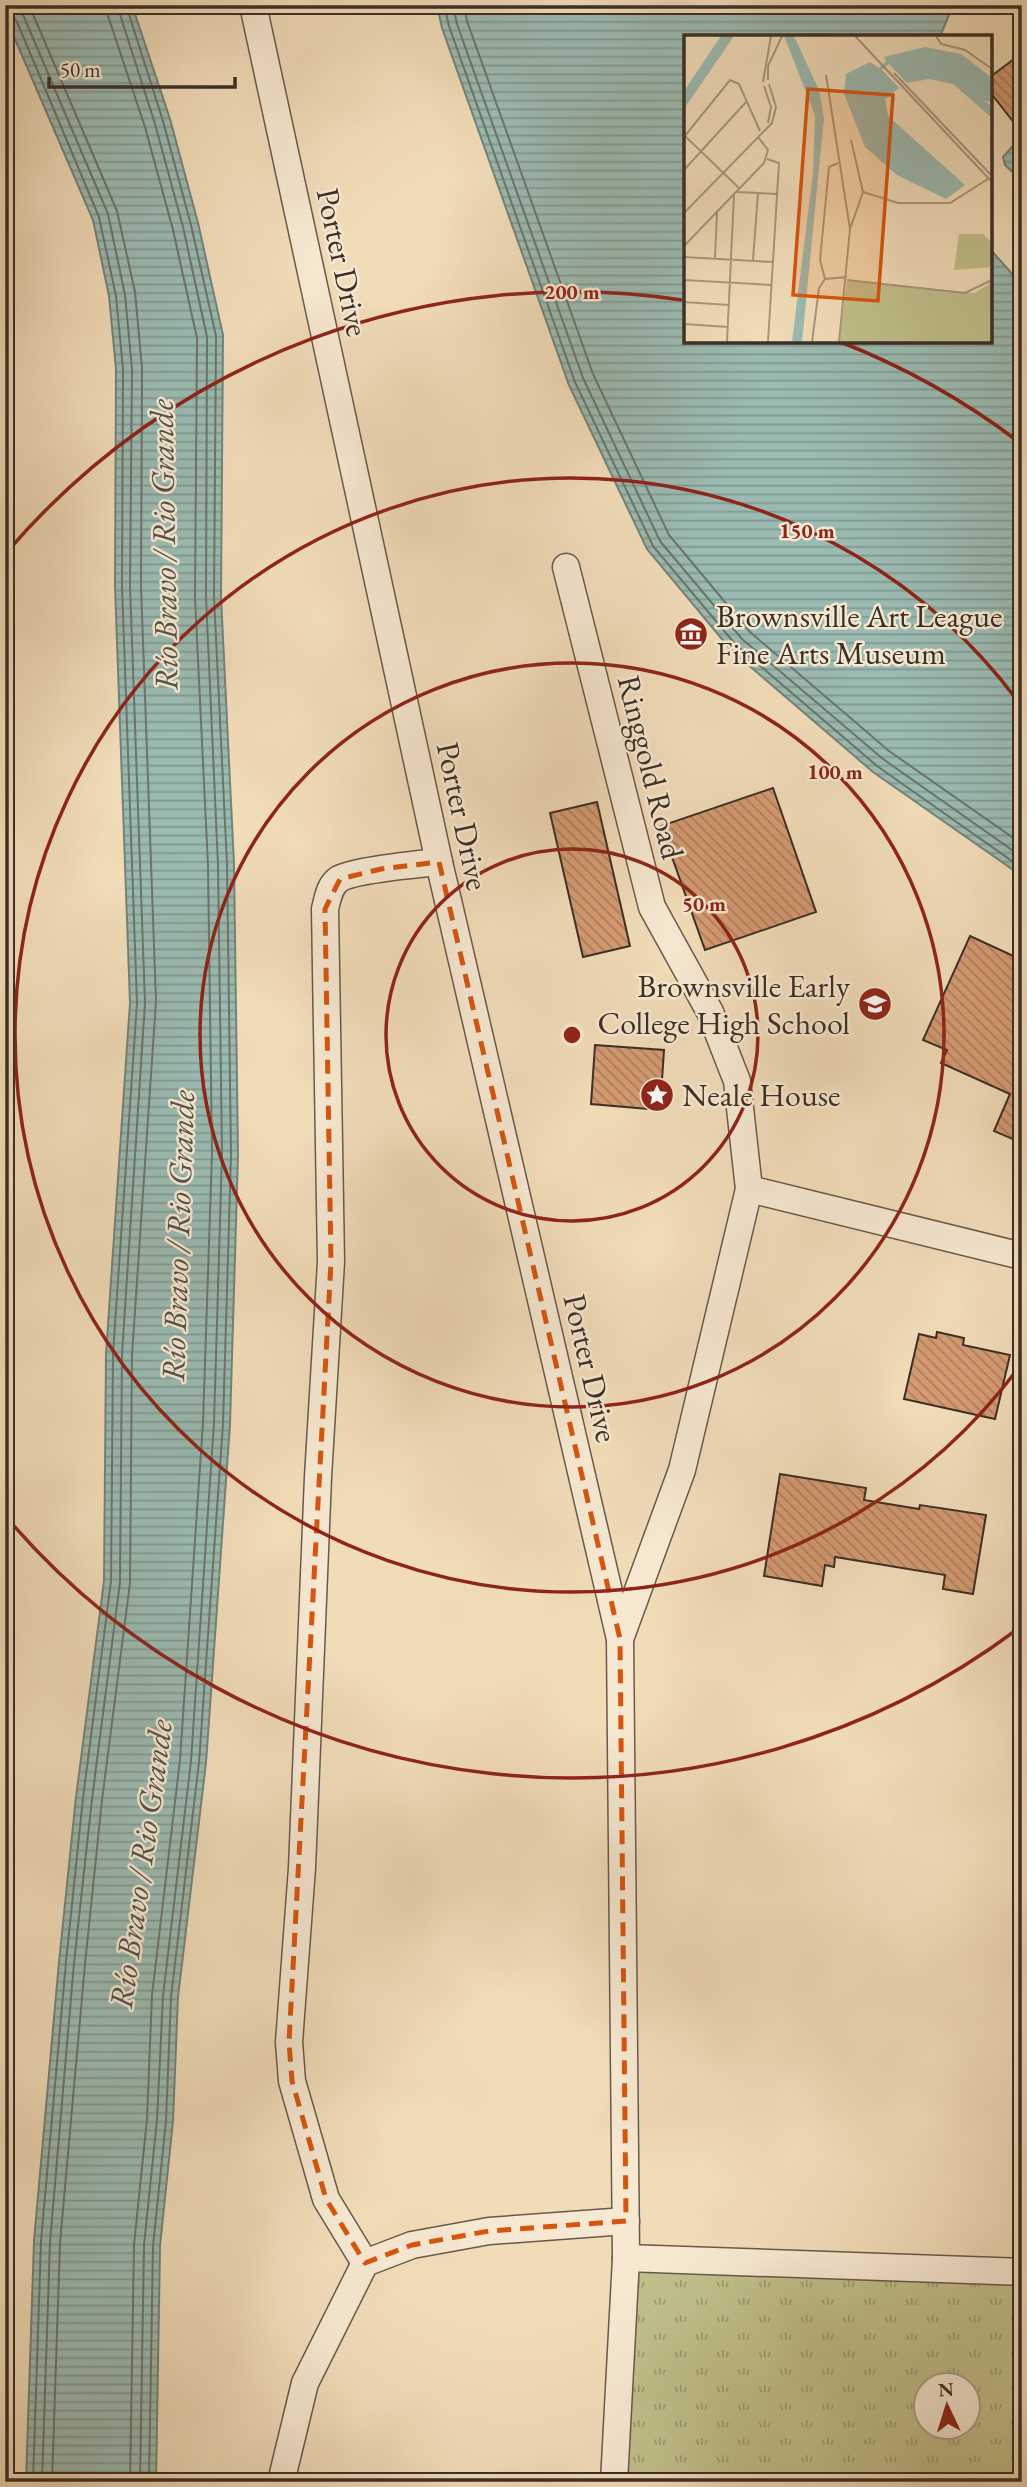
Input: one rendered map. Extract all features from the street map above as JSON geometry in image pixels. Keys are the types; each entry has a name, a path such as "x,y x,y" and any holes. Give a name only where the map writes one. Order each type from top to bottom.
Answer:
{"street":[{"name":"Porter Drive","path":"253,5 439,862 621,1639"},
{"name":"Ringgold Road","path":"566,567 652,907 710,1012 737,1082 749,1189 682,1470 621,1639"},
{"path":"365,2263 326,2199 292,2081 289,2042 302,1868 318,1477 331,1262 325,909 330,889 340,878 381,869 439,862"},
{"path":"749,1189 1022,1256"},
{"path":"614,2482 626,2258 621,1639"},
{"path":"281,2482 305,2383 365,2263 412,2245 489,2231 626,2221"},
{"path":"626,2258 1022,2272"}],"highlighted area":[{"path":"439,862 620,1639 626,2221 489,2231 412,2245 365,2263 326,2199 292,2081 289,2042 331,1262 325,909 340,879 381,869"}],"green space":[{"path":"626,2258 1022,2271 1022,2482 616,2482"}],"water":[{"name":"Río Bravo / Rio Grande","path":"5,5 132,5 170,119 198,223 223,335 221,597 234,864 238,1155 230,1424 206,1763 178,1997 173,2121 160,2246 156,2482 26,2482 34,2241 76,1797 104,1581 106,1354 130,1003 115,586 116,369 109,296 93,220 5,16"},
{"path":"437,5 953,5 941,35 684,35 684,343 992,343 992,251 1022,285 1022,876 873,772 731,650 647,549 569,385 442,28"},
{"path":"1017,141 1022,142 1022,181 1005,165 1003,157"}],"building":[{"path":"1022,53 1022,133 992,95 992,76"},
{"path":"773,788 816,912 705,950 661,826"},
{"path":"597,802 630,946 583,957 550,813"},
{"path":"970,936 1022,960 1022,1143 994,1131 1010,1094 941,1063 947,1050 923,1040"},
{"path":"595,1045 664,1050 660,1110 591,1104"},
{"path":"937,1332 964,1338 963,1345 1010,1355 995,1419 904,1399 919,1334 936,1338"},
{"path":"780,1474 866,1488 864,1500 919,1509 920,1505 986,1515 973,1594 943,1589 945,1575 835,1557 834,1567 825,1565 822,1586 764,1576"}],"place":[{"name":"Brownsville Art League Fine Arts Museum","path":"691,634"},
{"name":"Brownsville Early College High School","path":"875,1004"},
{"name":"Neale House","path":"657,1095"}]}
